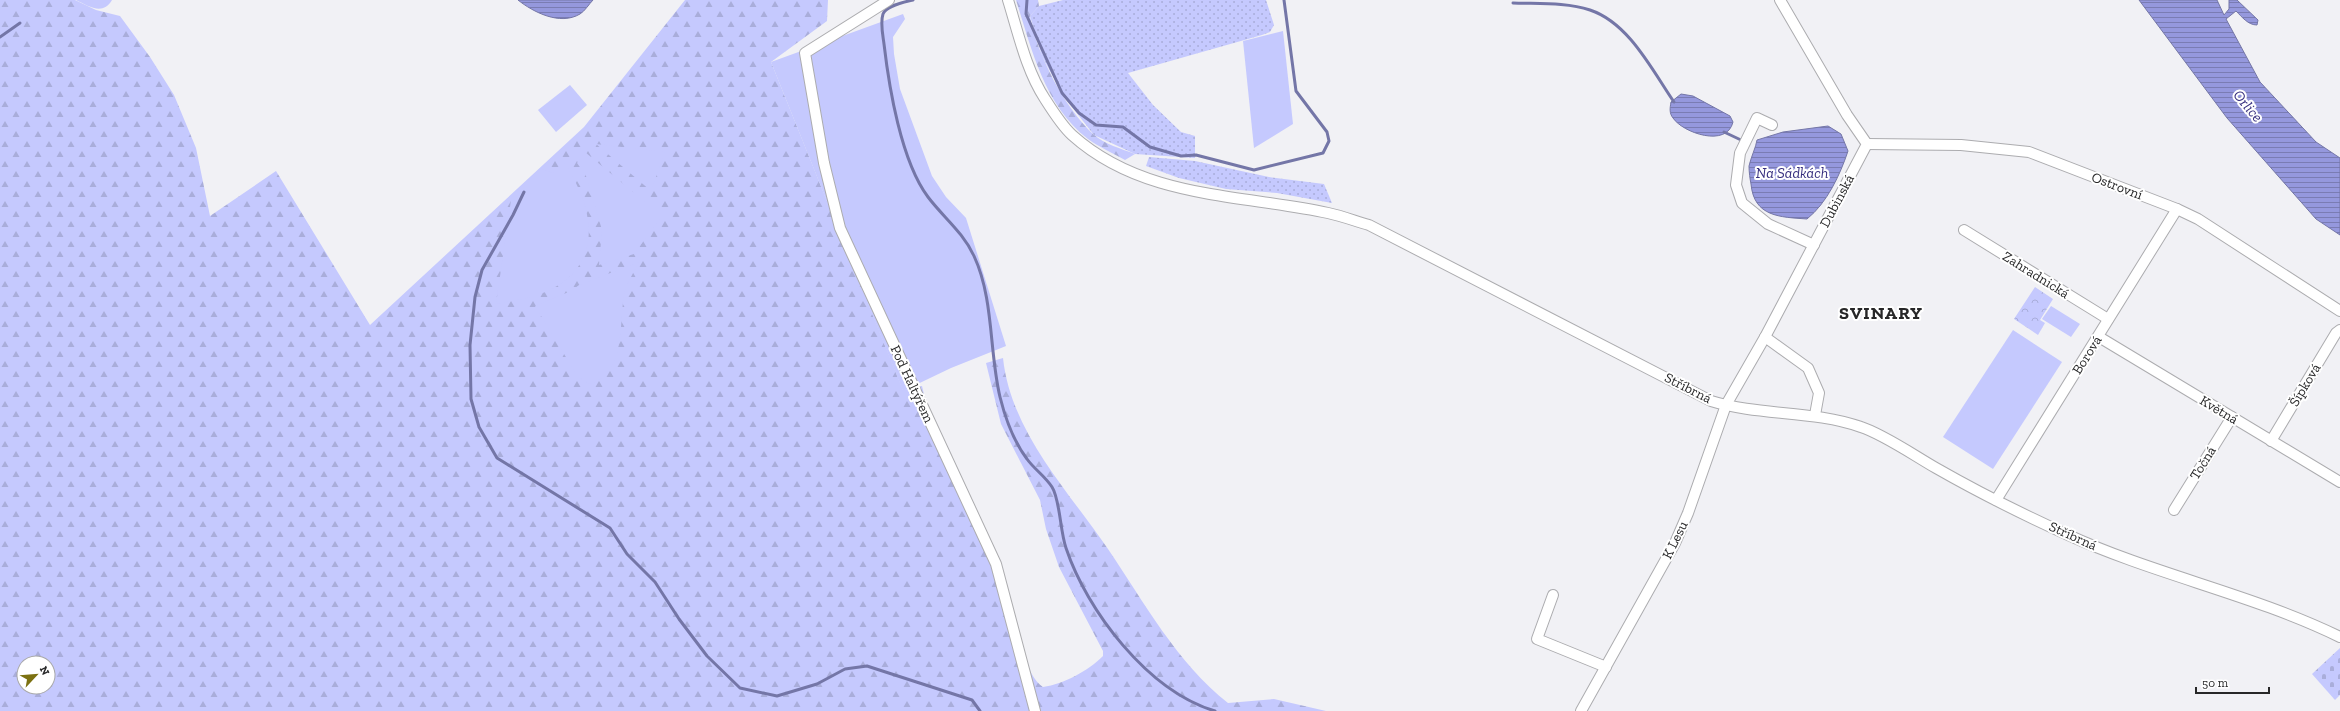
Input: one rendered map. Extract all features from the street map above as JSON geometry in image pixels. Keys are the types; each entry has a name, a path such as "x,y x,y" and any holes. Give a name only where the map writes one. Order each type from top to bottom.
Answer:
{"street":[{"name":"Pod Haltýřem","path":"889,0 805,53 824,163 840,228 996,564 1035,711"},
{"name":"Stříbrná","path":"1008,0 1030,69 1044,98 1071,134 1104,159 1136,175 1159,183 1239,200 1328,213 1369,225 1711,401 1726,405 1815,415 1862,427 1996,500 2068,535 2105,550 2297,617 2340,637"},
{"path":"1780,0 1847,115 1867,144"},
{"path":"1772,125 1757,118 1740,153 1736,185 1742,203 1768,224 1814,246"},
{"name":"Ostrovní","path":"1867,144 1961,145 2029,152 2177,208 2198,219 2340,311"},
{"name":"Dubinská","path":"1726,405 1765,337 1867,144"},
{"name":"Borová","path":"1996,500 2177,208"},
{"name":"Zahradnická","path":"1964,230 2108,319"},
{"name":"Šípková","path":"2271,441 2336,333 2340,330"},
{"path":"1765,337 1808,368 1819,393 1815,415"},
{"name":"Květná","path":"2098,337 2340,482"},
{"name":"K Lesu","path":"1581,711 1675,543 1688,513 1726,405"},
{"name":"Točná","path":"2174,510 2232,417"},
{"path":"1553,595 1537,639 1606,667"}],"green space":[{"path":"0,0 75,0 96,10 120,16 150,57 174,95 196,148 210,216 276,171 370,325 584,127 685,0 828,0 827,21 771,62 903,390 922,386 934,422 1000,573 1014,612 1027,663 1036,681 1043,687 1067,680 1083,672 1097,662 1103,656 1103,651 1059,567 1046,529 1040,500 1001,424 986,363 1003,358 1008,385 1017,411 1043,459 1108,549 1162,631 1193,670 1228,703 1274,699 1326,711 0,711"},
{"path":"76,0 112,0 104,8 100,9 90,7"},
{"path":"1016,0 1038,0 1039,6 1030,16 1034,31 1046,64 1072,110 1097,138 1135,154 1125,160 1097,145 1073,125 1060,110 1050,93 1034,57"},
{"path":"1063,0 1266,0 1274,25 1270,32 1262,35 1128,73 1153,105 1181,132 1195,136 1195,158 1135,154 1094,135 1068,102 1042,56 1030,16 1039,6"},
{"path":"903,14 905,19 893,37 894,54 900,89 932,176 946,197 966,218 1006,346 951,368 903,391 771,62"},
{"path":"1283,31 1293,124 1254,148 1243,41"},
{"path":"570,85 587,105 556,132 538,110"},
{"path":"596,144 665,152 651,191"},
{"path":"585,152 662,216 634,254 599,265 602,230 586,176 577,163"},
{"path":"1149,157 1195,161 1269,177 1324,184 1332,203 1277,193 1226,189 1179,178 1146,166"},
{"path":"565,163 581,195 589,228 588,244 582,260 572,274 550,290 528,298 496,304 511,200 542,169 553,173"},
{"path":"639,262 628,282 624,295 621,333 615,358 610,369 602,378 590,384 578,377 535,306 571,291 579,285"},
{"path":"2035,287 2053,299 2040,320 2045,323 2038,335 2014,319"},
{"path":"2051,306 2080,324 2071,337 2042,319"},
{"path":"2013,330 2062,362 1993,469 1943,437"},
{"path":"2340,648 2340,695 2335,700 2312,674"}],"water":[{"path":"518,0 593,0 580,14 564,19 539,13"},
{"name":"Orlice","path":"2139,0 2217,0 2224,15 2229,9 2229,0 2237,0 2258,20 2257,25 2251,24 2236,11 2226,19 2260,82 2316,142 2340,158 2340,235 2316,219 2227,118"},
{"path":"1681,94 1693,96 1730,116 1733,122 1729,130 1714,136 1704,135 1695,133 1678,124 1671,114 1670,106 1671,102"},
{"name":"Na Sádkách","path":"1828,126 1841,134 1848,151 1837,179 1821,205 1807,219 1778,216 1763,209 1757,203 1753,195 1749,173 1749,166 1757,140 1783,132"}],"waterway":[{"path":"913,0 896,4 888,8 883,14 882,18 886,61 893,102 910,164 919,182 928,197 959,232 974,256 985,290 1000,397 1010,429 1022,452 1055,492 1066,548 1089,597 1105,622 1123,646 1166,686 1190,701 1215,711"},
{"path":"1027,0 1026,14 1062,93 1079,113 1096,125 1123,127 1150,147 1181,156 1196,155 1254,170 1323,153 1329,141 1327,132 1296,91 1284,0"},
{"path":"1513,3 1552,4 1581,7 1604,16 1628,36 1648,62 1674,102"},
{"path":"0,37 20,23"},
{"path":"1724,132 1741,140"},
{"path":"524,192 513,215 482,270 475,297 470,345 471,399 479,427 497,458 610,528 627,554 655,582 679,619 707,656 740,688 777,696 817,684 845,669 867,666 972,700 980,711"}],"district":[{"name":"SVINARY","path":"1881,313"}]}
